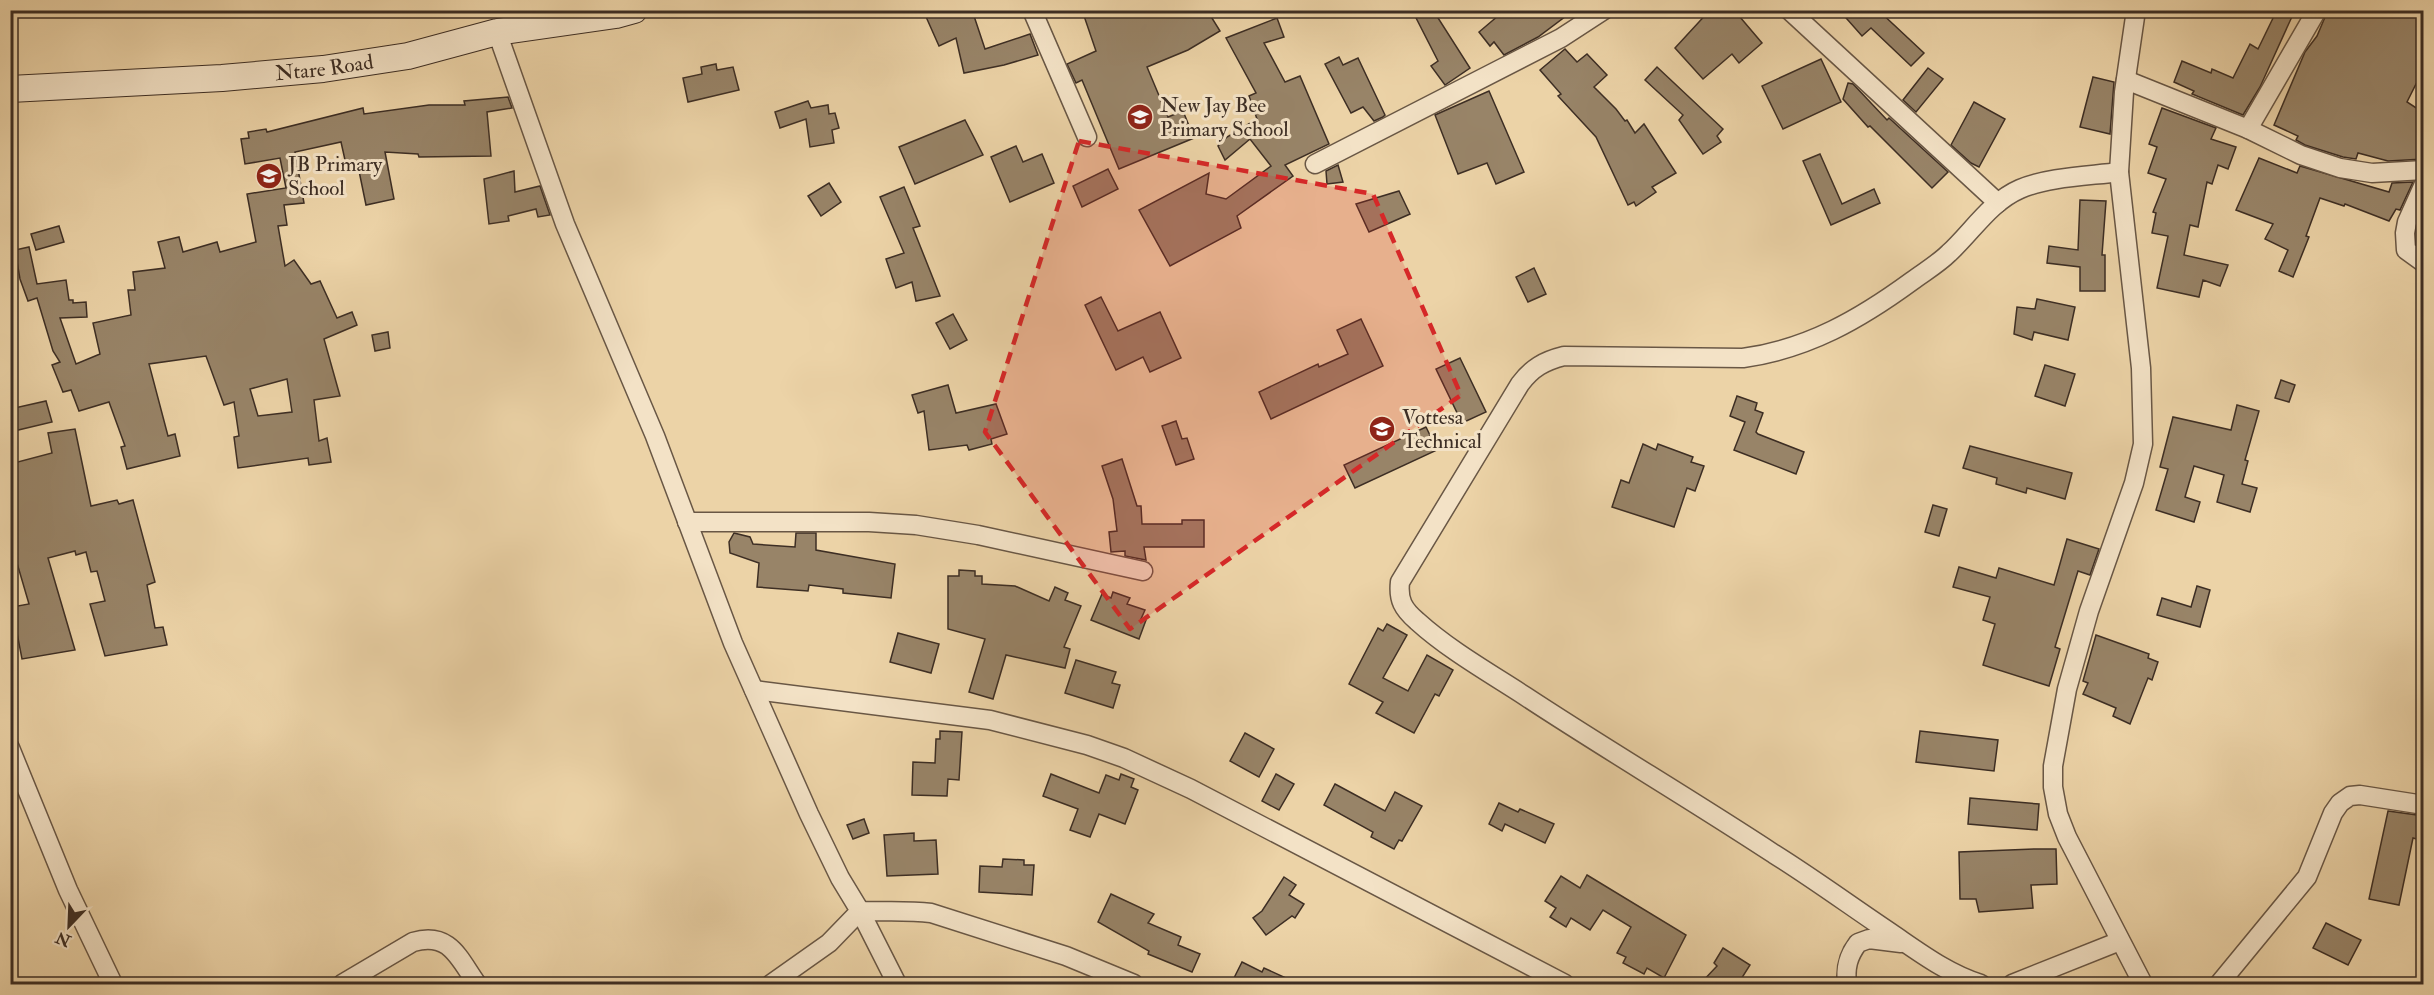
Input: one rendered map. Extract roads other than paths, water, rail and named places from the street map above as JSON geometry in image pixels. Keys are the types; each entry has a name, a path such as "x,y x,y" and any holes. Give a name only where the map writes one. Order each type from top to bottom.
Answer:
{"main road":[{"name":"Ntare Road","path":"10,89 222,78 323,69 408,56 497,32 616,15 634,10"}],"street":[{"path":"1032,10 1087,137"},
{"path":"1315,164 1561,38 1604,10"},
{"path":"1789,10 1998,203"},
{"path":"2136,10 2126,80 2119,172 2141,368 2143,444 2134,483 2089,611 2067,689 2053,766 2053,787 2058,814 2067,837 2144,984"},
{"path":"2248,129 2317,10"},
{"path":"497,32 565,224 655,436 733,643 814,825 897,984"},
{"path":"2126,80 2248,129 2301,156 2340,168 2372,173 2424,170"},
{"path":"1981,984 1964,979 1908,944 1665,783 1582,734 1446,644 1414,619 1403,606 1398,595 1399,589 1406,569 1462,482 1520,384 1535,367 1548,359 1564,356 1743,358 1772,354 1803,345 1881,304 1947,255 1998,203 2019,189 2035,183 2119,172"},
{"path":"2424,184 2405,233 2406,250 2424,263"},
{"path":"687,522 869,522 916,525 968,533 1143,571"},
{"path":"754,690 990,720 1087,745 1124,758 1191,789 1565,984"},
{"path":"10,748 15,775 113,984"},
{"path":"2219,984 2307,877 2333,813 2340,803 2350,796 2360,795 2424,805"},
{"path":"860,911 887,913 909,910 931,913 1066,956 1134,984"},
{"path":"771,984 829,943 860,911"},
{"path":"342,984 413,942 426,938 441,940 452,949 477,984"},
{"path":"1847,984 1848,958 1858,943 1869,939 1908,944"},
{"path":"2012,984 2120,940"}],"place":[{"name":"New Jay Bee Primary School","path":"1140,117"},
{"name":"JB Primary School","path":"269,176"},
{"name":"Vottesa Technical","path":"1382,429"}]}
